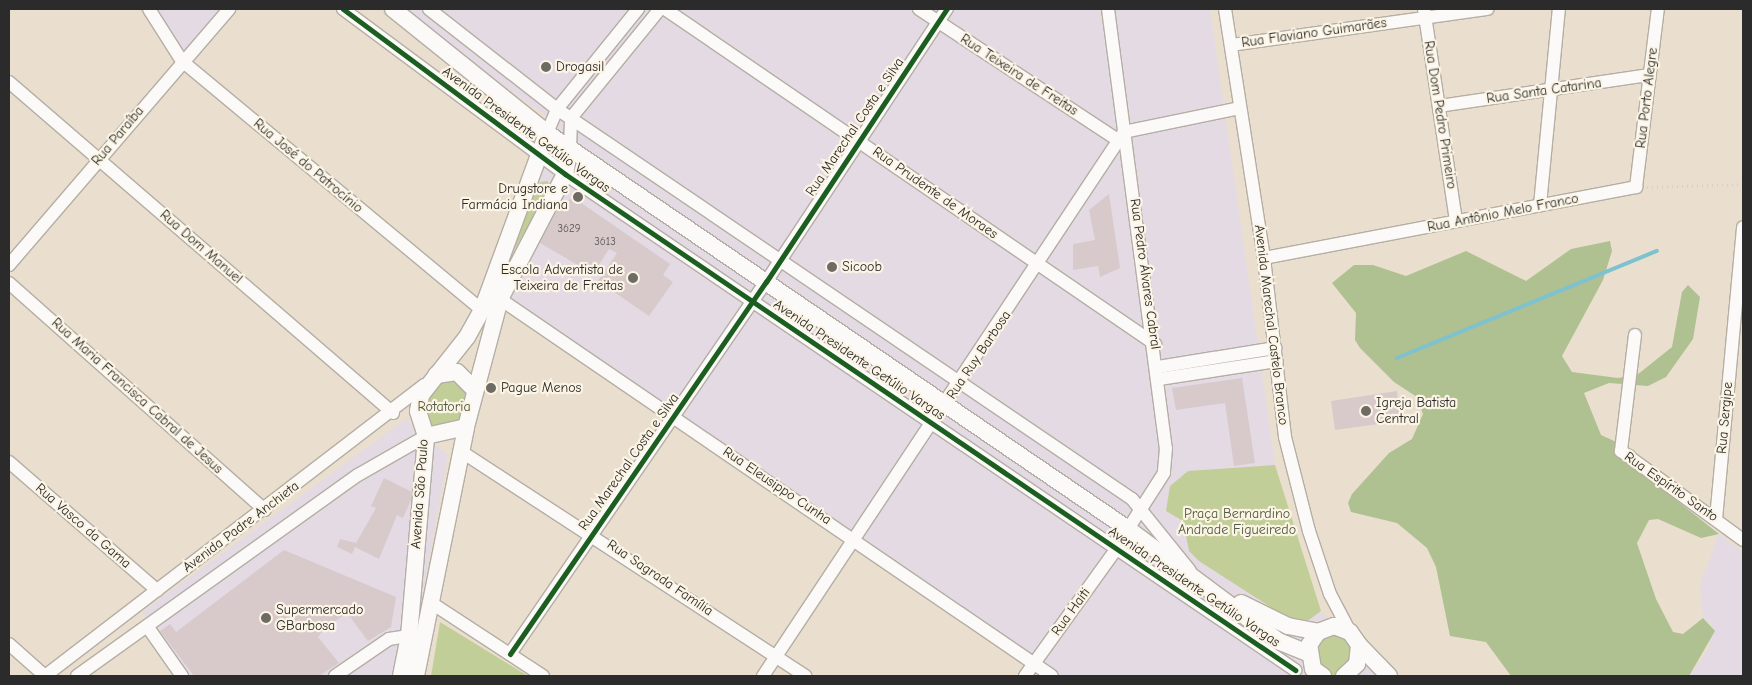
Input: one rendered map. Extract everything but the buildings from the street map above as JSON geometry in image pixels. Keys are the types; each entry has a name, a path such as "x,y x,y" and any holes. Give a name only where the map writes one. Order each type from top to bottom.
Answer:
{"main road":[{"name":"Avenida Presidente Getúlio Vargas","path":"393,9 547,133 1128,529 1221,595 1278,641 1308,655"},
{"name":"Avenida São Paulo","path":"400,676 409,636 426,436 418,407 436,375 468,338 482,310 547,133"},
{"name":"Avenida São Paulo","path":"416,676 474,388 500,299 565,174 570,148"},
{"path":"436,375 457,372 474,388"},
{"path":"426,436 466,427"},
{"name":"Avenida Presidente Getúlio Vargas","path":"1221,595 1288,626 1318,632 1334,626 1354,638"},
{"path":"1318,632 1308,655 1324,676"},
{"path":"1344,676 1357,664 1354,638"},
{"path":"1354,638 1389,676"}],"street":[{"name":"Rua José do Patrocínio","path":"149,9 182,61 482,310"},
{"name":"Rua Paraíba","path":"9,265 182,61 229,9"},
{"name":"Avenida Presidente Getúlio Vargas","path":"343,9 565,174 752,303 1148,569 1293,673"},
{"name":"Avenida Presidente Getúlio Vargas","path":"429,9 557,109 782,258 1143,508 1194,576"},
{"path":"547,133 557,109 638,9"},
{"path":"570,148 570,118 660,9"},
{"name":"Rua Prudente de Moraes","path":"665,9 1155,344"},
{"name":"Rua Teixeira de Freitas","path":"919,9 1122,136"},
{"name":"Rua Marechal Costa e Silva","path":"510,654 752,303 947,9"},
{"name":"Rua Pedro Álvares Cabral","path":"1108,9 1122,136 1155,344 1166,463 1143,508 1128,529"},
{"name":"Avenida Marechal Castelo Branco","path":"1225,9 1264,258 1285,437 1309,531 1330,594 1354,638"},
{"name":"Rua Flaviano Guimarães","path":"1231,45 1424,13 1487,9"},
{"path":"1540,204 1559,9"},
{"name":"Rua Porto Alegre","path":"1636,187 1658,9"},
{"name":"Rua Dom Pedro Primeiro","path":"1424,13 1440,106 1456,220"},
{"name":"Rua Santa Catarina","path":"1440,106 1649,76"},
{"name":"Rua Dom Manuel","path":"9,82 393,412"},
{"path":"1122,136 1240,108"},
{"name":"Rua Ruy Barbosa","path":"763,676 1040,265 1122,136"},
{"name":"Rua Antônio Melo Franco","path":"1264,258 1636,187"},
{"name":"Rua Sergipe","path":"1716,519 1743,227"},
{"name":"Rua Maria Francisca Cabral de Jesus","path":"9,282 265,510"},
{"name":"Rua Eleusippo Cunha","path":"500,299 856,540 1052,676"},
{"name":"Rua Espírito Santo","path":"1635,335 1620,451 1743,540"},
{"path":"1158,373 1276,355"},
{"name":"Avenida Padre Anchieta","path":"45,676 393,412 436,375"},
{"name":"Avenida Padre Anchieta","path":"77,676 358,475 426,436"},
{"name":"Rua Sagrada Família","path":"462,452 593,534 805,676"},
{"name":"Rua Vasco da Gama","path":"9,462 157,590"},
{"name":"Rua Haiti","path":"1025,676 1117,548"},
{"path":"1148,569 1194,576"},
{"path":"430,602 544,676"},
{"path":"147,626 182,676"},
{"path":"335,676 389,639 409,636"},
{"path":"9,644 45,676"},
{"path":"1293,673 1308,655"}],"path":[{"path":"1636,187 1743,184"}],"shaded area":[{"path":"141,9 221,9 174,62"},
{"path":"401,9 1210,9 1275,465 1188,471 1183,521 1189,551 1309,620 1321,611 1381,676 1058,676 482,290 547,117"},
{"path":"406,419 448,455 408,676 187,676 142,612"},
{"path":"1719,534 1743,552 1743,676 1689,676 1709,648 1711,623 1703,618 1700,584"}],"green space":[{"path":"547,181 552,186 496,281 540,182"},
{"path":"1610,241 1612,251 1603,280 1562,356 1572,372 1618,378 1637,375 1672,347 1682,292 1688,285 1700,297 1693,339 1666,377 1648,386 1609,383 1584,393 1601,435 1634,450 1661,488 1719,534 1701,538 1658,519 1649,520 1637,543 1656,599 1673,632 1683,634 1703,618 1715,631 1689,676 1511,676 1486,642 1450,636 1436,567 1427,548 1397,523 1351,512 1348,503 1352,494 1389,453 1412,439 1423,414 1417,397 1394,382 1360,348 1355,340 1356,313 1332,283 1354,265 1373,265 1406,276 1466,251 1526,281 1571,249"},
{"name":"Rotatoria","path":"450,376 470,390 460,422 428,430 425,400 438,380"},
{"name":"Praça Bernardino Andrade Figueiredo","path":"1275,465 1321,611 1309,620 1289,619 1199,561 1189,551 1183,521 1166,511 1170,486 1188,471"},
{"path":"440,622 528,676 431,676"},
{"path":"1339,629 1356,647 1345,673 1335,676 1325,673 1312,652 1313,644"}],"waterway":[{"path":"1397,358 1657,251"}],"cycle path":[{"path":"343,9 565,174 1295,670"},
{"path":"510,654 766,282 947,9"}],"place":[{"name":"Drogasil","path":"546,67"},
{"name":"Drugstore e Farmácia Indiana","path":"578,197"},
{"name":"Sicoob","path":"832,267"},
{"name":"Escola Adventista de Teixeira de Freitas","path":"633,278"},
{"name":"Pague Menos","path":"491,388"},
{"name":"Igreja Batista Central","path":"1366,411"},
{"name":"Supermercado GBarbosa","path":"266,618"}]}
